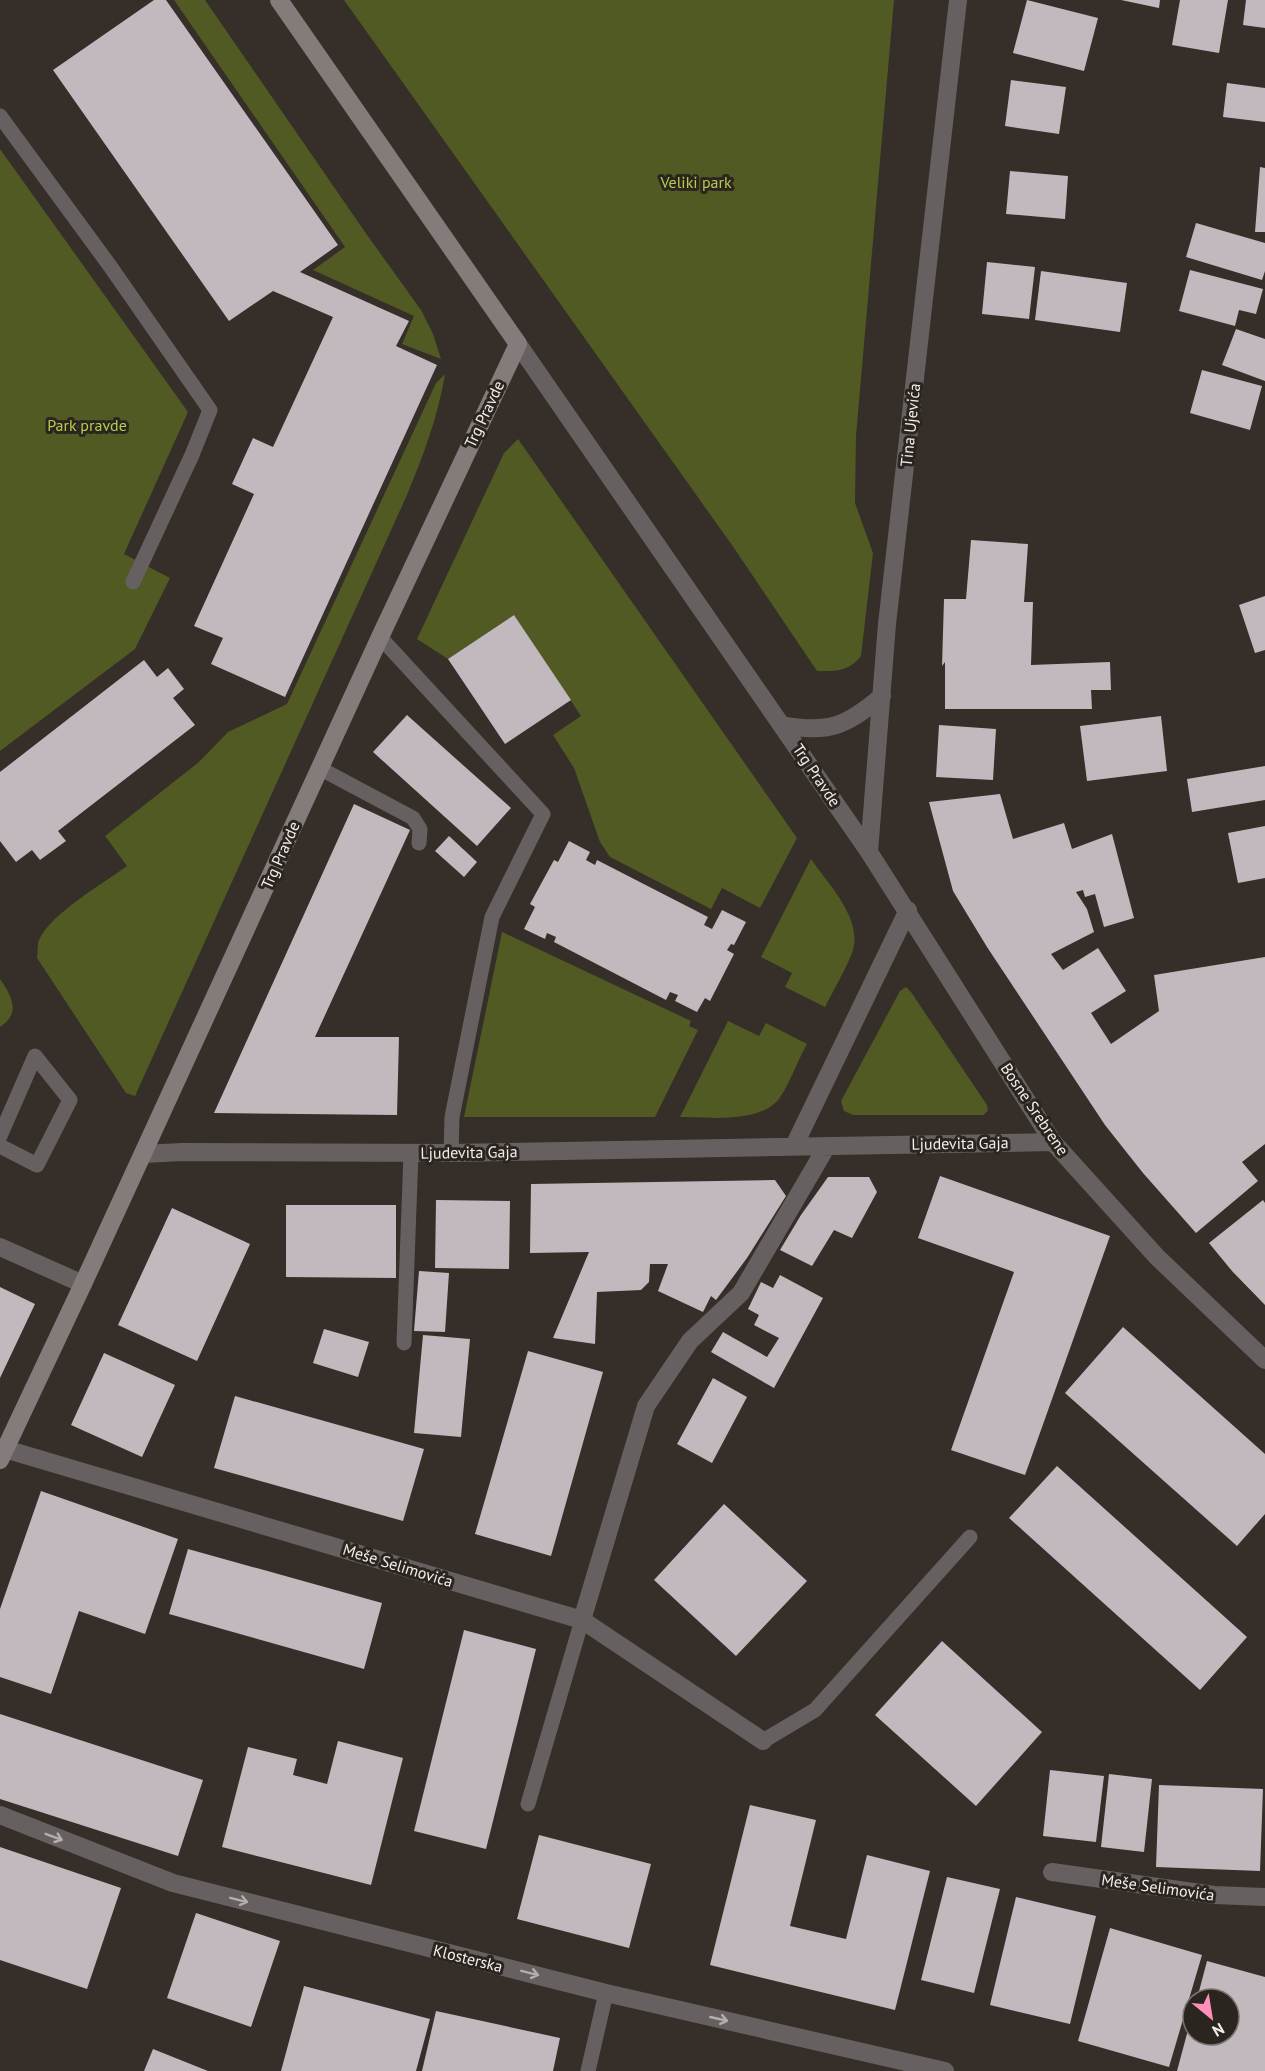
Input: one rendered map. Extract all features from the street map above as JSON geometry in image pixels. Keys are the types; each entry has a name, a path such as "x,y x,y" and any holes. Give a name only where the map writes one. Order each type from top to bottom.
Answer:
{"main road":[{"name":"Trg Pravde","path":"3,1455 319,768 518,344 279,0"}],"street":[{"name":"Tina Ujevića","path":"869,852 887,624 958,0"},
{"name":"Trg Pravde","path":"518,344 869,852"},
{"path":"782,725 823,729 845,722 882,696"},
{"name":"Bosne Srebrene","path":"869,852 908,910 1053,1142 1157,1257 1265,1360"},
{"path":"794,1146 908,910"},
{"name":"Ljudevita Gaja","path":"143,1154 182,1152 451,1153 1053,1142"},
{"path":"582,1620 646,1406 690,1341 741,1293 827,1146"},
{"path":"0,1247 83,1284"},
{"name":"Meše Selimovića","path":"3,1455 582,1620 763,1741"},
{"name":"Klosterska","path":"0,1815 173,1883 606,1993 945,2071"},
{"name":"Meše Selimovića","path":"1052,1872 1214,1895 1265,1897"}],"lane":[{"path":"0,116 110,266 210,410 192,455 133,582"},
{"path":"380,637 543,814 492,917 452,1116 451,1153"},
{"path":"319,768 413,818 420,829 419,843"},
{"path":"0,1136 36,1056 70,1100 36,1165 0,1146"},
{"path":"404,1343 411,1153"},
{"path":"763,1741 815,1710 970,1537"},
{"path":"528,1804 582,1620"},
{"path":"588,2071 606,1993"}],"green space":[{"path":"174,0 205,0 421,310 433,334 441,359 402,344 414,316 313,270 345,247"},
{"name":"Veliki park","path":"344,0 894,0 856,436 855,503 873,553 861,656 851,665 836,670 817,671 734,548"},
{"name":"Park pravde","path":"0,149 188,412 124,554 170,578 135,649 0,751"},
{"path":"445,374 434,421 407,495 135,1096 126,1093 37,958 39,940 54,920 127,866 105,836 199,762 228,732 287,704 436,383"},
{"path":"518,439 797,838 760,908 722,888 711,909 610,857 600,842 574,768 553,735 581,716 514,615 448,659 417,639 504,453"},
{"path":"811,859 843,903 853,928 852,953 825,1007 785,987 792,973 761,957"},
{"path":"502,932 691,1021 689,1026 698,1030 655,1117 464,1117"},
{"path":"0,979 11,998 13,1010 7,1022 0,1027"},
{"path":"906,987 987,1105 988,1111 983,1115 853,1115 844,1111 841,1101 900,991"},
{"path":"728,1021 759,1036 766,1023 807,1044 782,1094 770,1107 746,1116 680,1117"}],"building":[{"path":"154,0 166,0 338,245 300,272 409,321 396,346 437,365 285,697 211,664 223,638 194,626 254,494 232,484 253,438 273,447 333,317 273,291 229,321 53,70"},
{"path":"1027,0 1098,18 1084,71 1013,53"},
{"path":"1121,0 1160,0 1159,8"},
{"path":"1180,0 1228,0 1219,53 1172,45"},
{"path":"1246,0 1265,0 1265,28 1243,25"},
{"path":"1011,80 1066,87 1059,134 1005,126"},
{"path":"1227,83 1265,88 1265,122 1223,117"},
{"path":"1260,167 1265,168 1265,232 1255,232"},
{"path":"1010,171 1068,176 1065,219 1006,214"},
{"path":"1196,223 1265,243 1265,271 1262,280 1186,257"},
{"path":"987,262 1035,267 1029,319 982,314"},
{"path":"1190,270 1263,289 1256,314 1239,310 1235,326 1179,311"},
{"path":"1041,271 1127,283 1120,332 1035,320"},
{"path":"1236,329 1265,339 1265,381 1222,365"},
{"path":"1202,370 1262,386 1250,430 1190,413"},
{"path":"971,540 1028,544 1024,602 1033,602 1031,665 1110,662 1111,690 1091,690 1092,709 945,709 945,662 942,666 944,599 966,599"},
{"path":"1265,596 1265,650 1255,653 1239,605"},
{"path":"514,615 571,700 505,744 448,659"},
{"path":"144,660 157,677 168,668 184,689 173,698 195,725 58,831 66,841 40,860 32,850 16,862 0,841 0,772"},
{"path":"407,715 511,808 477,846 373,752"},
{"path":"1161,716 1167,771 1087,781 1080,726"},
{"path":"939,725 996,729 993,780 936,777"},
{"path":"1265,766 1265,800 1192,812 1187,779"},
{"path":"1000,794 1013,839 1064,823 1072,849 1112,834 1134,918 1104,927 1095,894 1085,897 1083,890 1076,892 1087,909 1094,932 1051,954 1063,970 1098,948 1126,991 1091,1013 1111,1044 1159,1011 1154,975 1265,957 1265,1144 1242,1162 1258,1181 1196,1233 1143,1173 1105,1125 987,947 953,891 929,802"},
{"path":"354,804 410,830 315,1037 399,1037 397,1115 214,1113"},
{"path":"1265,826 1265,878 1238,883 1228,833"},
{"path":"449,836 477,862 464,877 435,851"},
{"path":"569,841 590,852 586,860 595,865 597,860 708,917 704,925 712,929 722,910 746,922 734,945 731,944 727,950 734,954 710,1001 705,998 697,1012 675,1001 678,995 670,992 666,1000 554,942 556,937 547,933 545,939 524,929 535,907 530,904 554,860 558,862"},
{"path":"940,1176 1110,1236 1025,1475 951,1450 1014,1272 918,1238"},
{"path":"828,1177 869,1177 877,1192 852,1238 834,1230 812,1266 780,1250"},
{"path":"775,1180 786,1196 747,1258 716,1300 711,1296 703,1312 658,1291 668,1264 650,1264 649,1282 641,1290 597,1292 595,1344 553,1338 589,1252 530,1253 531,1184"},
{"path":"436,1200 510,1201 509,1269 435,1268"},
{"path":"1263,1200 1265,1203 1265,1305 1209,1243"},
{"path":"286,1205 396,1205 396,1278 286,1277"},
{"path":"172,1208 250,1244 197,1361 118,1325"},
{"path":"419,1271 449,1273 445,1332 414,1331"},
{"path":"780,1275 823,1298 774,1388 711,1352 723,1332 767,1357 779,1338 754,1325 759,1315 748,1309 761,1282 773,1288"},
{"path":"0,1287 35,1304 0,1378"},
{"path":"1123,1327 1265,1454 1265,1514 1237,1546 1065,1393"},
{"path":"324,1329 369,1342 358,1377 313,1363"},
{"path":"423,1335 470,1339 461,1437 414,1433"},
{"path":"528,1351 603,1372 551,1556 475,1534"},
{"path":"104,1353 175,1385 142,1457 71,1425"},
{"path":"713,1378 747,1397 712,1463 677,1444"},
{"path":"235,1396 424,1449 403,1521 214,1468"},
{"path":"1057,1466 1247,1637 1200,1690 1009,1518"},
{"path":"41,1491 178,1539 145,1634 79,1611 51,1694 0,1677 0,1609"},
{"path":"724,1504 807,1581 736,1656 654,1580"},
{"path":"188,1549 382,1603 364,1669 169,1614"},
{"path":"464,1630 536,1649 486,1849 414,1831"},
{"path":"942,1641 1042,1732 976,1806 875,1715"},
{"path":"0,1714 203,1780 178,1856 0,1799"},
{"path":"338,1741 403,1758 371,1885 222,1847 248,1747 297,1759 293,1775 327,1784"},
{"path":"1050,1770 1104,1776 1096,1842 1043,1836"},
{"path":"1109,1774 1152,1779 1144,1852 1101,1847"},
{"path":"1159,1785 1263,1789 1260,1871 1156,1867"},
{"path":"750,1805 816,1820 790,1926 846,1939 867,1855 930,1871 895,2010 710,1965"},
{"path":"539,1835 651,1864 629,1948 517,1919"},
{"path":"0,1847 121,1888 87,1989 0,1960"},
{"path":"947,1877 1000,1889 974,1993 921,1980"},
{"path":"1016,1897 1096,1916 1070,2024 990,2005"},
{"path":"196,1913 280,1941 251,2027 167,1998"},
{"path":"1110,1928 1202,1955 1193,1987 1181,1987 1181,2026 1169,2067 1078,2041"},
{"path":"1207,1961 1265,1977 1265,2071 1177,2071 1183,2047 1241,2047 1241,1987 1200,1987"},
{"path":"304,1986 430,2019 416,2071 281,2071"},
{"path":"436,2011 560,2038 553,2071 422,2071"},
{"path":"153,2049 208,2071 144,2071"}]}
